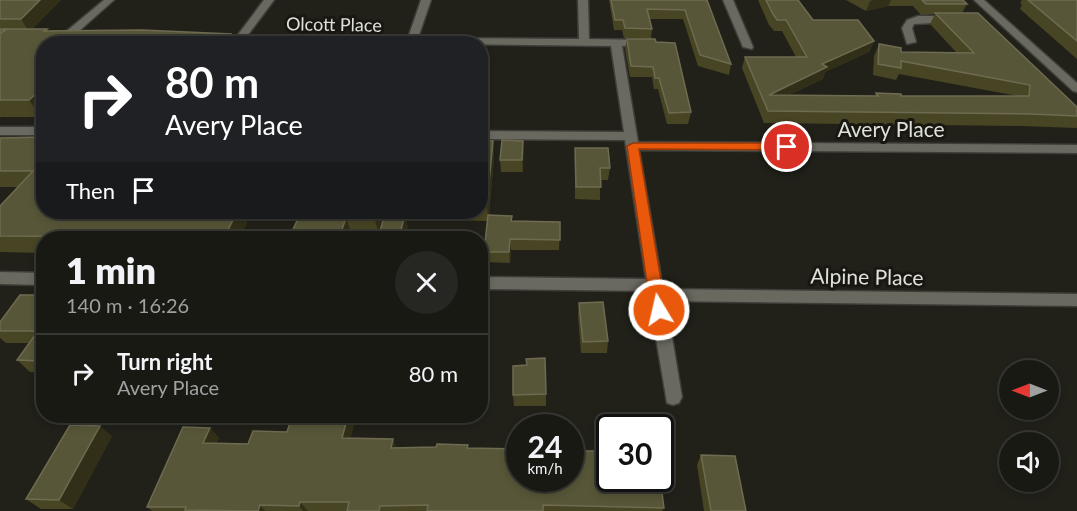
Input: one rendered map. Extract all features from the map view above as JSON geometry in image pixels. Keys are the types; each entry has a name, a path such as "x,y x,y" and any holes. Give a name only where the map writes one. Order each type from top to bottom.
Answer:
{"street":[{"path":"62,36 109,0"},
{"path":"242,36 269,0"},
{"path":"414,36 426,0"},
{"path":"583,0 584,43"},
{"path":"728,0 748,47"},
{"path":"979,0 1077,89"},
{"path":"911,42 907,28 910,22 918,19 965,19"},
{"path":"986,19 1000,19"},
{"name":"Olcott Place","path":"488,42 655,44"},
{"path":"616,43 673,397"},
{"path":"0,131 36,131"},
{"name":"Avery Place","path":"488,135 632,141 1077,149"},
{"path":"0,278 36,279"},
{"name":"Alpine Place","path":"488,283 656,290 1077,300"}],"building":[{"path":"0,0 40,0 21,19 0,19"},
{"path":"611,0 707,0 731,64 700,55 685,10 647,9 652,29 625,28 623,20 615,20"},
{"path":"766,0 798,0 813,20 858,20 874,41 822,64 827,67 769,95 878,96 876,93 901,94 901,96 1029,96 1030,85 901,61 901,68 878,64 879,44 901,48 901,52 974,53 935,13 978,13 1077,107 1077,116 768,111 745,57 807,57 786,20 777,20"},
{"path":"922,0 963,0 967,4 926,4"},
{"path":"1028,0 1077,0 1077,41"},
{"path":"7,29 47,29 44,31 142,30 231,34 230,36 36,36 36,93 29,100 0,100 0,34"},
{"path":"627,39 655,39 656,42 675,43 691,112 669,113 659,78 655,78 653,67 631,66"},
{"path":"36,137 36,219 234,219 228,231 36,231 36,236 0,236 0,206 33,171 0,171 0,138"},
{"path":"502,140 523,141 522,160 500,160"},
{"path":"488,141 493,141 488,194"},
{"path":"575,148 608,148 610,168 600,168 601,187 576,187"},
{"path":"488,215 512,216 511,221 560,222 560,240 510,239 509,252 488,252"},
{"path":"298,219 346,219 341,231 292,231"},
{"path":"384,219 404,219 401,231 380,231"},
{"path":"20,295 36,295 36,331 0,331 0,322"},
{"path":"603,302 608,341 583,342 579,303"},
{"path":"36,334 36,361 17,360"},
{"path":"545,358 546,394 513,395 513,366 527,365 526,359"},
{"path":"290,423 346,423 342,438 393,439 391,448 436,447 437,444 468,445 467,448 506,449 506,492 584,492 584,451 596,451 596,492 662,492 664,508 543,505 543,511 427,511 428,505 380,506 379,511 347,511 349,502 300,502 299,506 260,505 258,511 147,507 183,427 210,428 203,443 248,444 253,431 287,432"},
{"path":"70,425 100,426 59,500 26,499"},
{"path":"701,455 735,456 746,511 711,511"}],"route":[{"path":"659,310 633,146 787,147"}]}
